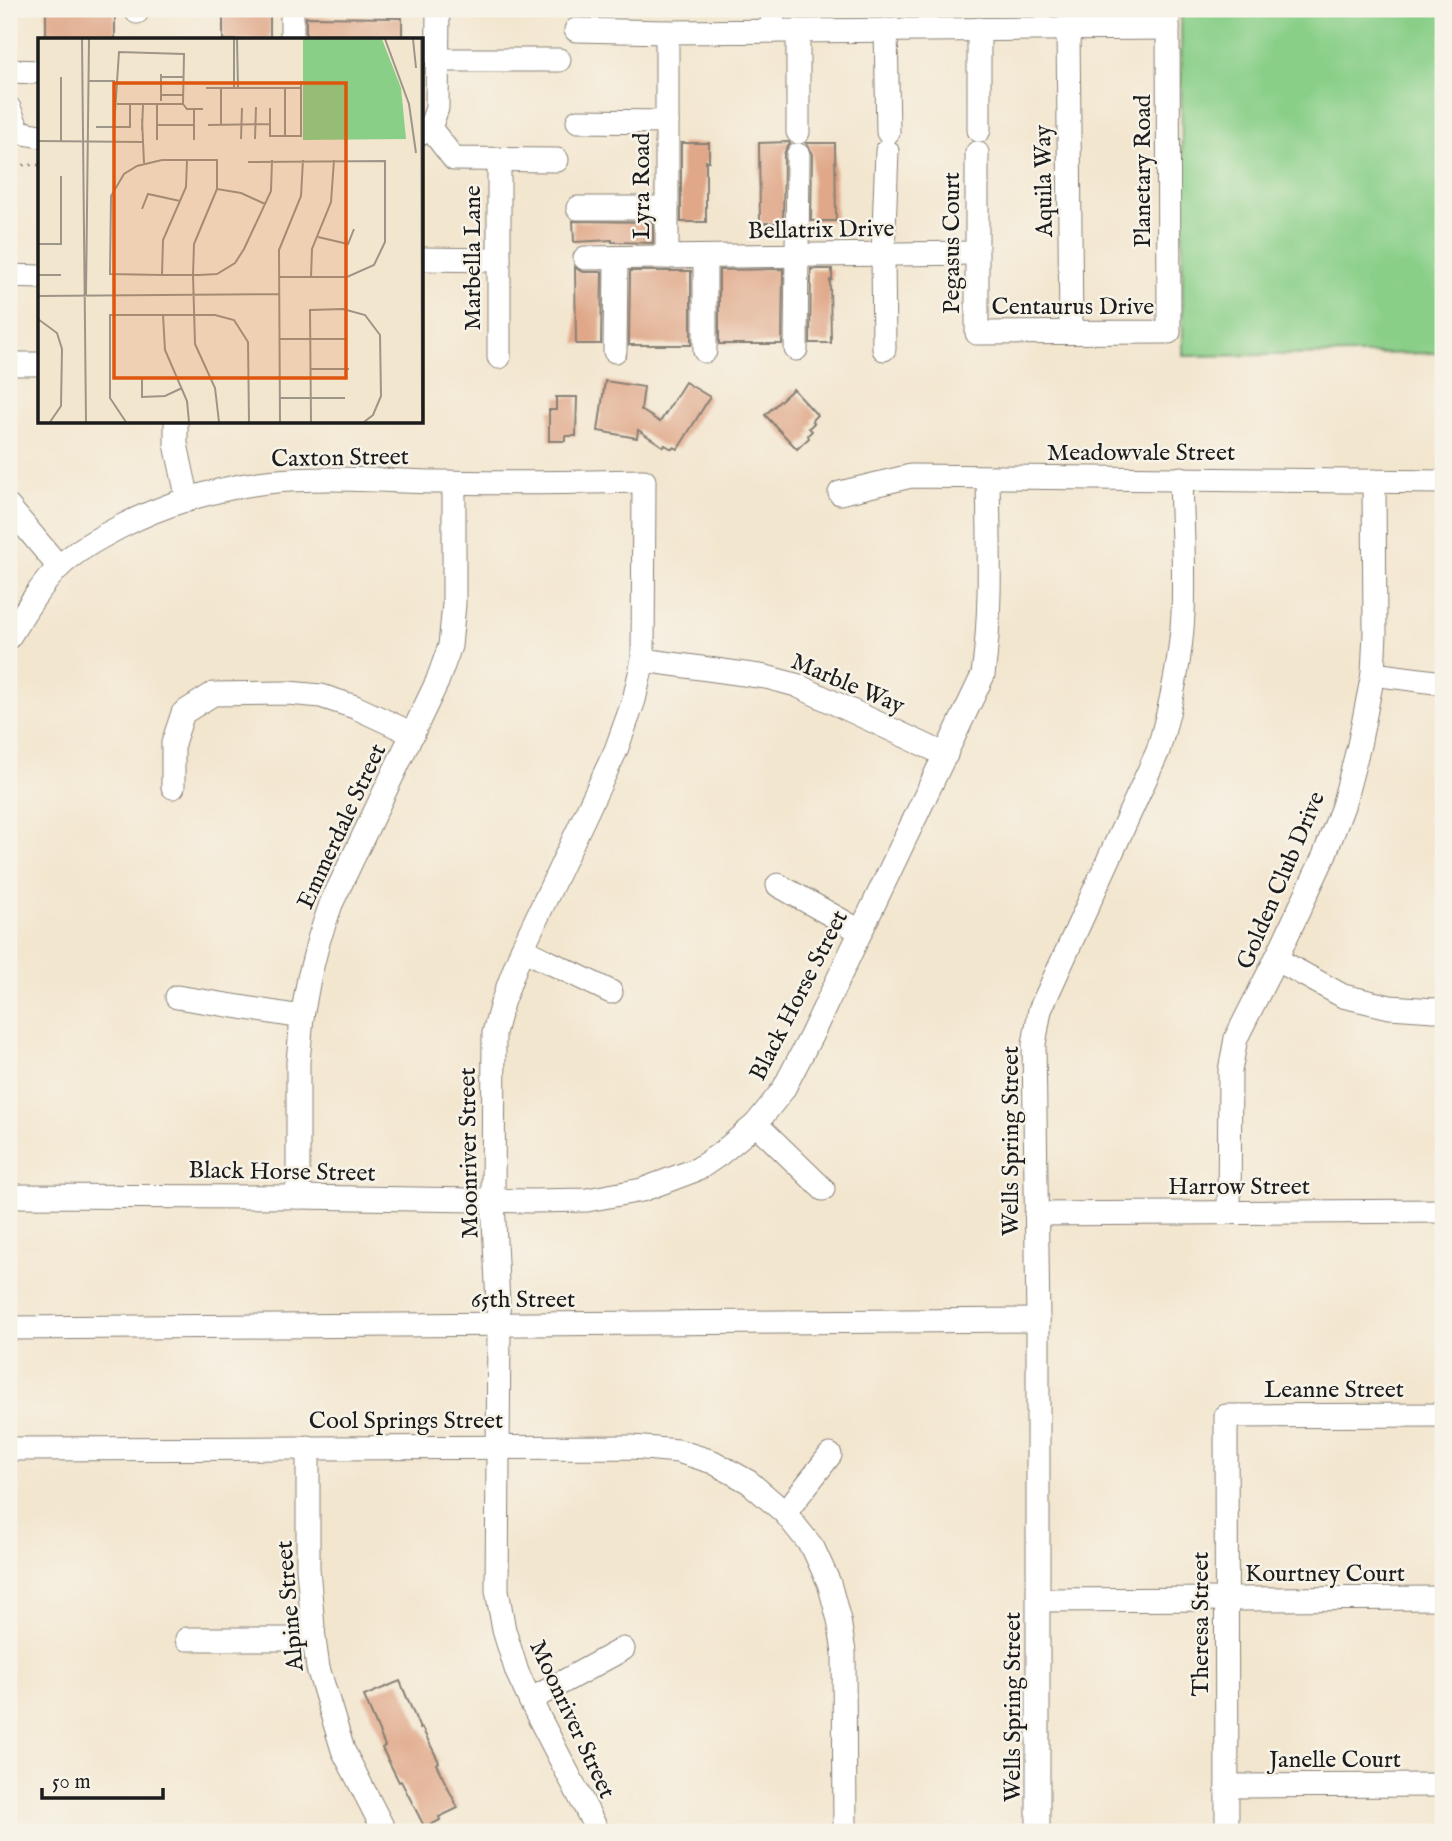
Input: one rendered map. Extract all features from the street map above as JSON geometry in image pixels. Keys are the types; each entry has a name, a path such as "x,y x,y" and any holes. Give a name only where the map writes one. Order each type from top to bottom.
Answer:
{"street":[{"path":"292,9 292,38"},
{"path":"438,9 432,68 437,108 426,131 454,159 557,160"},
{"path":"576,30 667,32 762,20 798,31 1068,29 1168,19"},
{"name":"Planetary Road","path":"1168,19 1169,332"},
{"path":"979,29 979,130"},
{"name":"Aquila Way","path":"1068,29 1071,332"},
{"path":"884,349 886,30"},
{"path":"798,31 798,132"},
{"name":"Lyra Road","path":"585,258 667,257 667,32"},
{"path":"432,68 559,60"},
{"path":"9,71 38,72"},
{"path":"9,108 23,139"},
{"path":"578,121 667,122"},
{"name":"Pegasus Court","path":"977,153 977,333"},
{"path":"796,349 798,156"},
{"name":"Marbella Lane","path":"499,159 499,357"},
{"path":"578,208 667,208"},
{"name":"Bellatrix Drive","path":"667,257 976,254"},
{"path":"705,257 705,351"},
{"path":"424,258 499,260"},
{"path":"615,351 616,258"},
{"path":"9,276 38,276"},
{"name":"Centaurus Drive","path":"977,333 1169,332"},
{"path":"9,364 38,364"},
{"path":"176,424 176,444 188,500"},
{"name":"Meadowvale Street","path":"840,493 911,476 1443,482"},
{"name":"Black Horse Street","path":"9,1196 587,1200 642,1190 698,1169 720,1154 756,1124 783,1090 983,675 989,636 990,601 988,478"},
{"name":"Wells Spring Street","path":"1038,1832 1038,1320 1034,1044 1040,1010 1158,751 1171,705 1180,656 1183,613 1181,478"},
{"name":"Caxton Street","path":"9,637 32,600 59,567 97,539 143,515 188,500 265,483 300,480 454,483 644,481"},
{"name":"Moonriver Street","path":"598,1832 517,1672 504,1630 497,1590 499,1325 493,1200 494,1034 502,1003 522,949 616,750 634,701 643,660 644,481"},
{"name":"Golden Club Drive","path":"1229,1212 1230,1071 1236,1038 1324,856 1343,806 1359,745 1373,674 1376,633 1374,481"},
{"name":"Emmerdale Street","path":"298,1197 298,1062 309,978 331,904 438,682 450,646 454,604 454,483"},
{"path":"9,507 59,567"},
{"name":"Marble Way","path":"643,660 766,677 796,685 946,755"},
{"path":"1373,674 1443,684"},
{"path":"173,787 173,743 183,713 213,694 288,693 321,696 355,707 413,734"},
{"path":"778,885 860,931"},
{"path":"522,949 611,992"},
{"path":"1276,959 1343,996 1390,1007 1443,1009"},
{"path":"177,998 302,1017"},
{"path":"756,1124 823,1189"},
{"name":"Harrow Street","path":"1035,1214 1443,1211"},
{"name":"65th Street","path":"9,1328 1038,1320"},
{"name":"Leanne Street","path":"1226,1416 1443,1415"},
{"name":"Theresa Street","path":"1226,1416 1227,1832"},
{"name":"Alpine Street","path":"309,1447 309,1568 318,1668 343,1750 385,1832"},
{"name":"Cool Springs Street","path":"9,1449 633,1447 678,1451 713,1462 749,1482 785,1513 813,1548 829,1583 844,1652 845,1832"},
{"path":"785,1513 830,1455"},
{"name":"Kourtney Court","path":"1039,1600 1443,1598"},
{"path":"187,1639 314,1639"},
{"path":"530,1700 624,1649"},
{"name":"Janelle Court","path":"1227,1786 1443,1785"}],"path":[{"path":"9,165 38,165"}],"green space":[{"path":"1181,9 1443,9 1443,353 1183,356"}],"building":[{"path":"46,9 115,9 115,38 46,38"},
{"path":"223,13 270,13 270,38 223,38"},
{"path":"306,17 402,18 402,38 306,38"},
{"path":"789,142 784,155 783,223 760,223 759,143"},
{"path":"681,143 709,143 709,161 706,161 706,222 681,222"},
{"path":"806,143 835,143 836,221 811,221 812,155"},
{"path":"573,221 653,222 653,243 612,240 574,242"},
{"path":"575,267 584,272 602,272 601,344 576,344"},
{"path":"783,269 782,344 719,344 719,270"},
{"path":"811,269 832,269 831,343 810,343"},
{"path":"630,271 691,271 691,345 629,345"},
{"path":"605,381 644,387 641,410 660,422 685,382 710,397 678,449 672,449 665,445 664,447 638,430 637,438 598,431"},
{"path":"793,389 817,415 809,428 812,431 808,435 809,438 797,449 765,415"},
{"path":"556,397 577,397 576,436 565,436 565,441 549,441 549,410 556,410"},
{"path":"400,1681 458,1808 439,1817 440,1820 425,1828 382,1748 385,1746 364,1696"}]}
